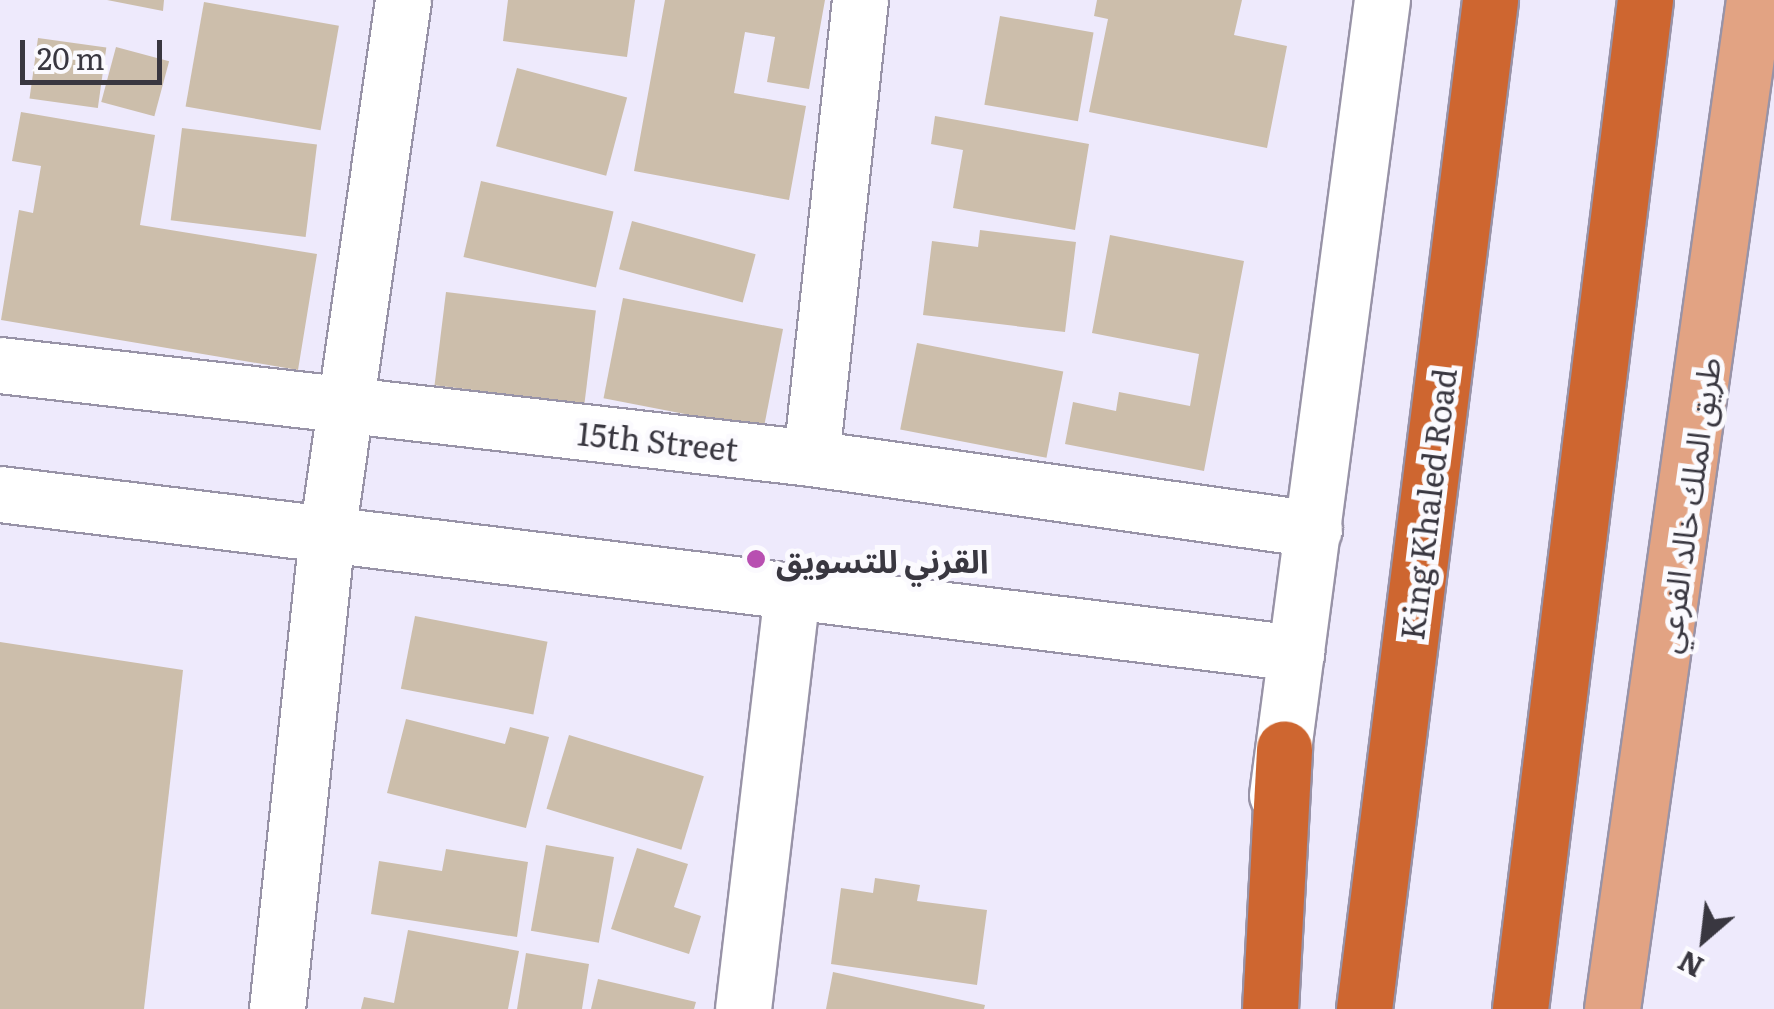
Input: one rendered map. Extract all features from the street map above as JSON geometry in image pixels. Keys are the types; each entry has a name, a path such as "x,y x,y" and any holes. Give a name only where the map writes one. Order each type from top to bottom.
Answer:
{"highway":[{"name":"King Khaled Road","path":"1364,1009 1490,0"},
{"path":"1520,1009 1645,0"},
{"path":"1270,1009 1284,748"}],"main road":[{"name":"طريق الملك خالد الفرعي","path":"1612,1009 1754,0"}],"street":[{"path":"276,1009 327,534 402,0"},
{"path":"811,458 860,0"},
{"path":"1246,1009 1314,530 1382,0"},
{"name":"15th Street","path":"0,365 811,458 1314,530"},
{"path":"0,494 1296,653"},
{"path":"743,1009 792,591"}],"building":[{"path":"107,0 164,0 163,11"},
{"path":"508,0 635,0 627,57 503,41"},
{"path":"665,0 825,0 809,89 767,82 775,37 745,32 734,93 806,106 789,200 634,171"},
{"path":"1097,0 1242,0 1234,35 1287,46 1267,148 1089,112 1108,19 1094,16"},
{"path":"204,2 339,26 321,130 186,106"},
{"path":"1000,16 1094,32 1078,121 984,105"},
{"path":"38,38 106,48 98,108 30,98"},
{"path":"116,47 169,61 154,116 101,102"},
{"path":"517,68 627,98 606,176 496,146"},
{"path":"21,112 155,135 140,225 317,254 298,370 1,320 19,210 33,213 41,166 12,161"},
{"path":"935,116 1089,144 1075,230 953,208 963,150 931,144"},
{"path":"182,128 317,145 306,237 171,220"},
{"path":"481,181 614,212 596,288 463,257"},
{"path":"632,221 756,254 743,302 619,269"},
{"path":"980,230 1076,242 1065,332 923,315 932,241 978,247"},
{"path":"1110,235 1244,261 1204,471 1065,444 1073,402 1116,411 1119,392 1190,406 1199,354 1092,333"},
{"path":"446,292 596,310 584,404 435,385"},
{"path":"623,298 783,329 764,429 604,398"},
{"path":"917,343 1063,371 1046,458 900,429"},
{"path":"415,616 548,642 533,714 401,689"},
{"path":"0,642 183,670 144,1009 0,1009"},
{"path":"406,719 505,744 510,727 549,737 526,828 387,793"},
{"path":"569,735 704,776 681,850 546,809"},
{"path":"546,845 614,857 599,943 531,931"},
{"path":"637,848 688,864 674,907 701,916 689,954 611,929"},
{"path":"446,849 528,862 517,937 371,914 379,861 442,871"},
{"path":"875,878 920,885 917,901 987,910 977,985 831,964 841,888 873,893"},
{"path":"408,930 519,951 508,1009 361,1009 364,997 394,1003"},
{"path":"526,953 589,964 582,1009 517,1009"},
{"path":"833,972 985,1005 984,1009 826,1009"},
{"path":"598,979 696,1002 694,1009 591,1009"}],"place":[{"name":"القرني للتسويق","path":"756,559"}]}
